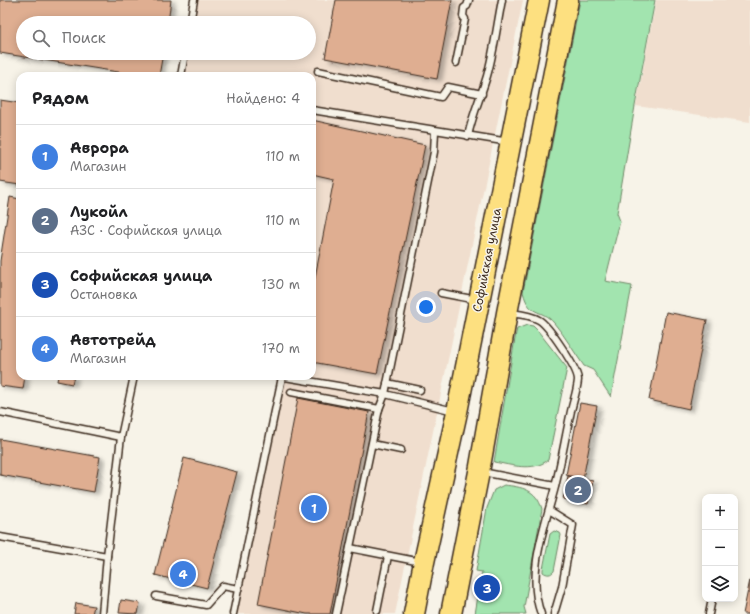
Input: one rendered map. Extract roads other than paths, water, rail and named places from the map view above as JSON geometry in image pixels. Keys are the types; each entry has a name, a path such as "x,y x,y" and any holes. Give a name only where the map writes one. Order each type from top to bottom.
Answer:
{"main road":[{"name":"Софийская улица","path":"414,614 457,412 539,0"},
{"path":"451,614 479,472 507,313 568,0"}],"lane":[{"path":"191,16 194,0"},
{"path":"456,63 465,19 463,16 464,8 467,6 468,0"},
{"path":"468,136 488,74 502,0"},
{"path":"182,72 184,60"},
{"path":"318,71 441,97 448,87 482,94"},
{"path":"316,111 510,142"},
{"path":"336,614 379,409 385,394 434,152 435,131"},
{"path":"441,293 479,300"},
{"path":"507,313 527,316 539,320 570,359 578,379 534,574 538,607 541,614"},
{"path":"102,614 107,556 122,437 133,380"},
{"path":"233,614 279,380"},
{"path":"303,380 385,394 457,412"},
{"path":"387,383 420,390"},
{"path":"291,392 379,409"},
{"path":"0,412 122,437"},
{"path":"372,444 401,450"},
{"path":"479,472 555,486"},
{"path":"549,510 573,525 562,587 554,614"},
{"path":"0,537 107,556"},
{"path":"350,548 424,562"},
{"path":"377,611 388,556"},
{"path":"156,596 206,605 223,586 238,589"},
{"path":"709,614 711,602"}],"place":[{"name":"Лукойл","path":"578,490"},
{"name":"Аврора","path":"314,508"},
{"name":"Автотрейд","path":"183,574"},
{"name":"Софийская улица","path":"487,588"}]}
